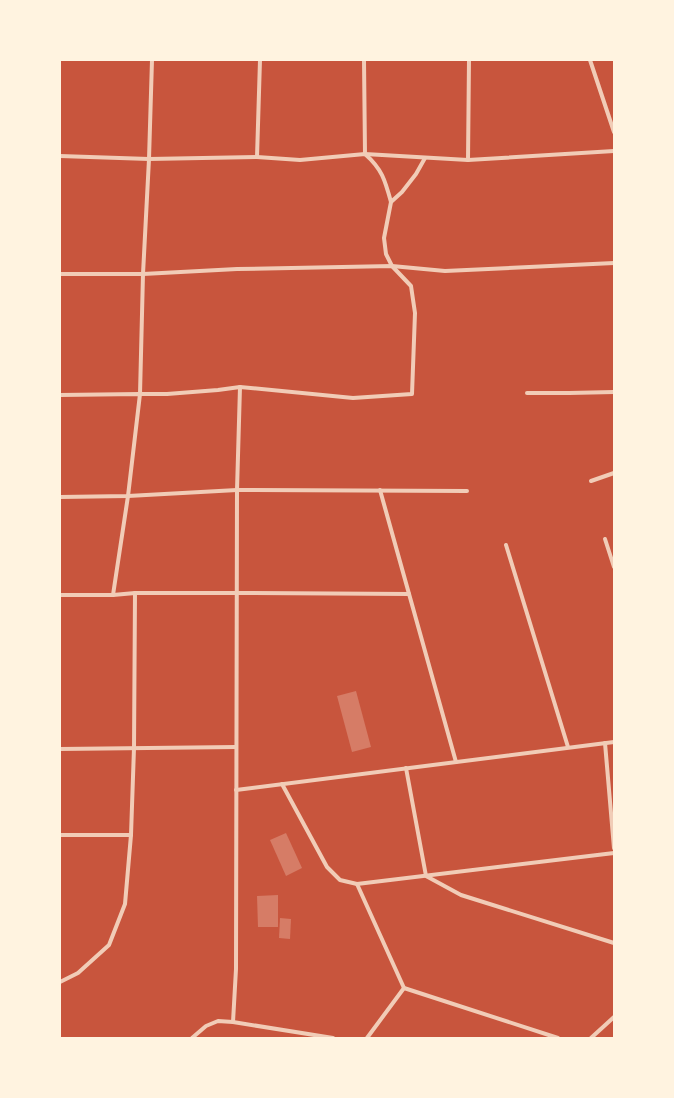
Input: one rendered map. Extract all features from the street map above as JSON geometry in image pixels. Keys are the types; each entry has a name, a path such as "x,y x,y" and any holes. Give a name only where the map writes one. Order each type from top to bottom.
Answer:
{"street":[{"path":"113,595 128,496 140,394 143,274 152,60"},
{"path":"257,158 260,60"},
{"path":"60,395 168,394 240,387 353,398 412,394 416,313 411,286 392,266 386,254 384,238 391,202 384,178 379,168 365,154 364,60"},
{"path":"468,160 469,60"},
{"path":"590,60 614,132"},
{"path":"60,156 149,159 257,158 300,160 365,154 468,160 614,151"},
{"path":"391,202 402,192 416,174 425,158"},
{"path":"60,274 143,274 237,269 392,266 445,271 614,263"},
{"path":"233,1022 236,969 237,490 240,387"},
{"path":"527,393 614,392"},
{"path":"591,481 614,473"},
{"path":"60,497 128,496 237,490 467,491"},
{"path":"380,490 456,762"},
{"path":"605,539 614,567"},
{"path":"506,545 568,747"},
{"path":"60,595 113,595 135,593 409,594"},
{"path":"60,982 78,973 109,945 125,904 131,836 134,748 135,593"},
{"path":"236,790 614,742"},
{"path":"605,743 614,848"},
{"path":"60,749 236,747"},
{"path":"406,768 426,876"},
{"path":"282,784 327,867 340,880 357,884 614,853"},
{"path":"60,835 131,836"},
{"path":"426,876 461,894 614,943"},
{"path":"357,884 404,988 558,1038"},
{"path":"367,1038 404,988"},
{"path":"590,1038 614,1017"},
{"path":"192,1038 206,1026 218,1021 233,1022 333,1038"}],"building":[{"path":"356,691 371,747 352,752 337,696"},
{"path":"286,833 302,868 286,876 270,840"},
{"path":"278,895 278,927 258,927 257,896"},
{"path":"280,918 291,919 290,939 279,938"}]}
